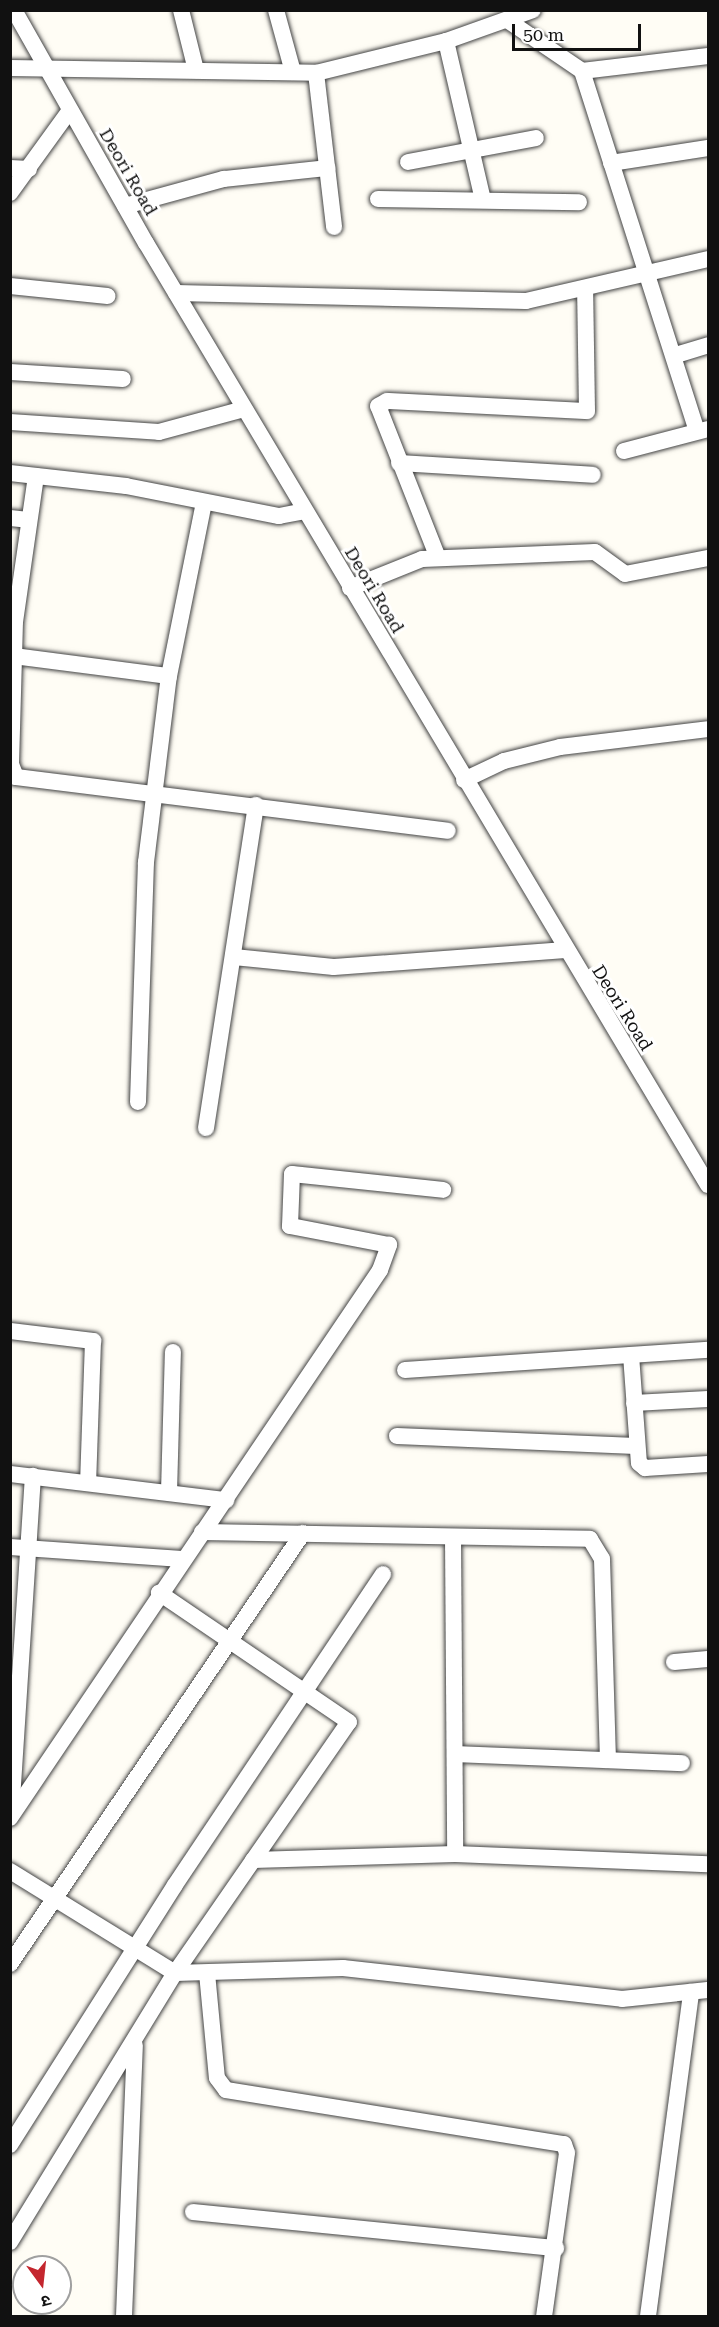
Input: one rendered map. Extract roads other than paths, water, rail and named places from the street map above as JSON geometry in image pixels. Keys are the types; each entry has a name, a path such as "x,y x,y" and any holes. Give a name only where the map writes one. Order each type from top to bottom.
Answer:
{"street":[{"name":"Deori Road","path":"14,10 125,206 304,511 565,950 708,1185"},
{"path":"181,10 196,70"},
{"path":"276,10 293,72"},
{"path":"10,68 316,73 446,41 510,22 533,10"},
{"path":"510,22 582,71 611,164 703,430 624,451"},
{"path":"446,41 483,200"},
{"path":"582,71 708,56"},
{"path":"316,73 334,227"},
{"path":"10,193 70,110"},
{"path":"408,162 536,138"},
{"path":"611,164 708,148"},
{"path":"10,168 28,169"},
{"path":"125,206 224,179 327,168"},
{"path":"378,199 579,202"},
{"path":"176,294 526,301 650,274 708,258"},
{"path":"10,286 107,296"},
{"path":"438,558 377,412 382,402 587,411 585,288"},
{"path":"676,355 708,345"},
{"path":"10,372 123,379"},
{"path":"10,422 159,432 244,409"},
{"path":"399,463 593,475"},
{"path":"10,472 126,486 279,516 304,511"},
{"path":"36,476 15,582 10,764 16,777 155,791 448,831"},
{"path":"138,1102 146,862 169,676 204,503"},
{"path":"10,518 28,520"},
{"path":"350,588 422,559 595,552 625,574 708,558"},
{"path":"14,656 169,676"},
{"path":"464,780 504,761 560,747 708,729"},
{"path":"206,1128 256,805"},
{"path":"234,957 334,967 565,950"},
{"path":"14,1801 182,1559 226,1500 334,1342 380,1270 389,1245 290,1226 292,1174 443,1190"},
{"path":"10,1331 93,1341 88,1482"},
{"path":"405,1370 708,1350"},
{"path":"169,1492 173,1352"},
{"path":"631,1355 636,1458 645,1468 708,1464"},
{"path":"634,1403 708,1400"},
{"path":"397,1436 636,1446"},
{"path":"10,1474 226,1500"},
{"path":"10,1818 14,1801 17,1690 31,1548 33,1476"},
{"path":"202,1532 595,1542 602,1559 608,1760"},
{"path":"10,1964 57,1899 303,1533"},
{"path":"453,1537 455,1854"},
{"path":"10,1547 182,1559"},
{"path":"10,2145 134,1951 383,1574"},
{"path":"10,2242 135,2043 175,1973 349,1722 308,1690 159,1593"},
{"path":"674,1662 708,1659"},
{"path":"456,1754 682,1763"},
{"path":"253,1860 455,1854 708,1864"},
{"path":"10,1870 134,1951 175,1973 343,1968 414,1972 622,1999 708,1990"},
{"path":"207,1973 217,2078 226,2090 564,2144 567,2153 556,2248 544,2316"},
{"path":"648,2316 691,1992"},
{"path":"124,2316 135,2043"},
{"path":"193,2212 556,2248"}]}
